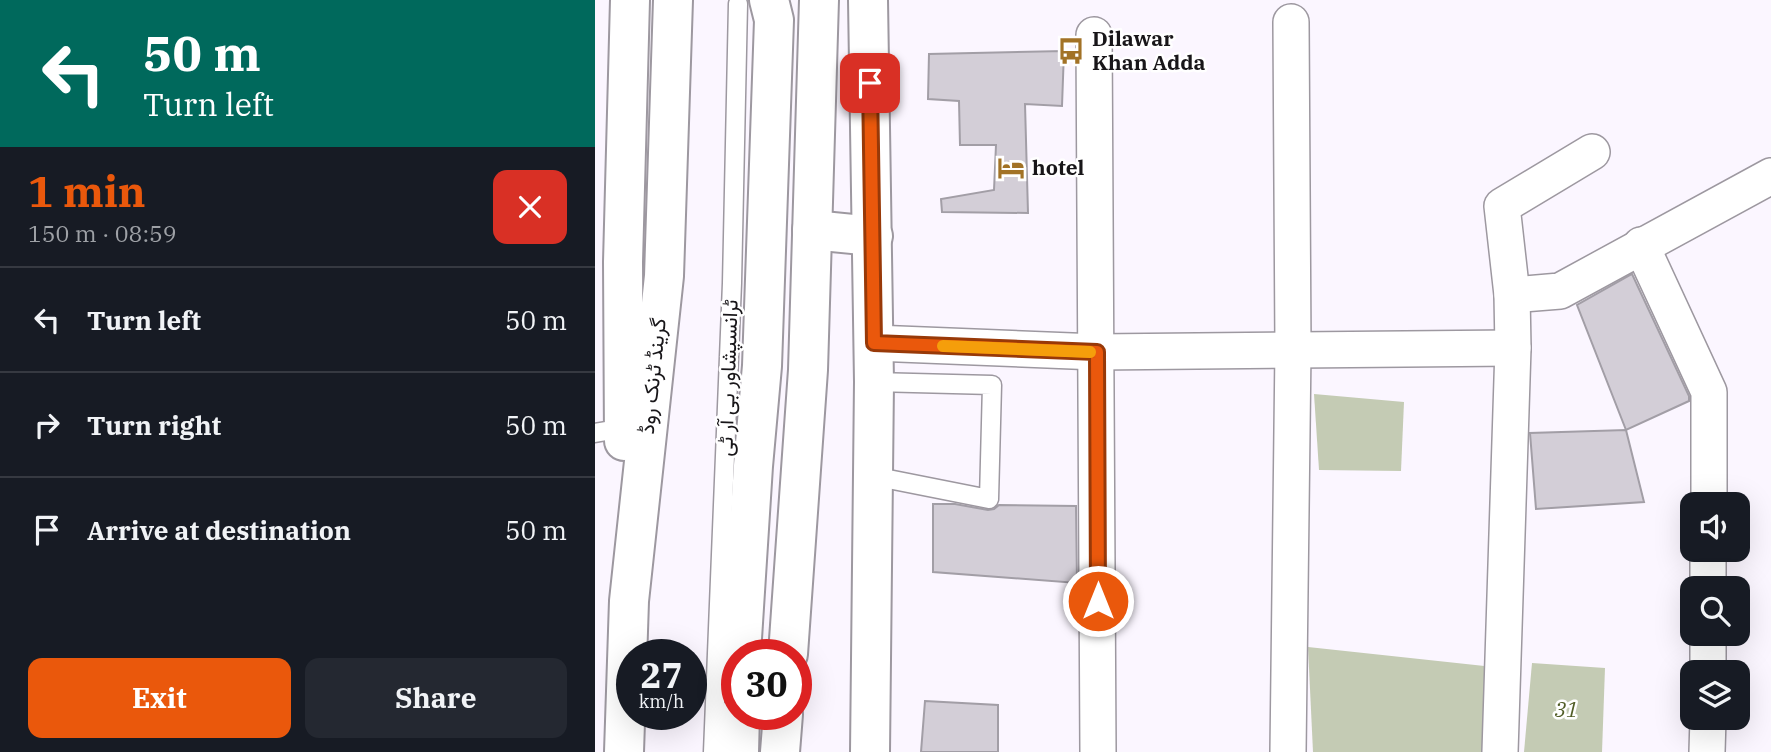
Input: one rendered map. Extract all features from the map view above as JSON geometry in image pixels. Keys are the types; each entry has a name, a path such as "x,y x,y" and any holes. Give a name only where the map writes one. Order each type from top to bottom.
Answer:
{"main road":[{"path":"629,601 610,430 623,262 630,0"},
{"name":"گرینڈ ٹرنک روڈ","path":"624,752 629,601 664,276 673,0"},
{"path":"789,639 808,370 819,0"},
{"path":"869,0 874,343 870,752"},
{"path":"742,639 763,354 774,20 753,2"},
{"path":"812,230 873,236"},
{"path":"739,752 740,730"},
{"path":"780,752 782,730"}],"street":[{"path":"1287,752 1293,349 1291,22"},
{"path":"1094,35 1098,752"},
{"path":"1500,752 1513,348 1513,295 1502,206 1592,152"},
{"path":"1513,295 1560,290 1771,176"},
{"path":"1641,245 1709,392 1709,492"},
{"path":"874,343 1097,352 1513,348"},
{"path":"1707,730 1707,752"}],"lane":[{"name":"ٹرانسپشاور بی آر ٹی","path":"713,752 732,283 753,2"},
{"path":"873,476 989,499 992,385 874,382"}],"green space":[{"path":"1314,394 1404,402 1401,471 1319,470"},
{"path":"1308,647 1503,668 1500,752 1313,752"},
{"name":"31","path":"1532,663 1605,668 1602,752 1524,752"}],"building":[{"path":"1064,51 1062,106 1025,104 1028,213 942,212 941,199 994,190 996,145 960,145 959,101 928,99 929,54"},
{"path":"1632,274 1689,401 1626,430 1577,305"},
{"path":"1626,430 1644,502 1536,509 1530,433"},
{"path":"933,504 955,504 988,510 999,505 1076,506 1077,583 933,572"},
{"path":"925,701 998,705 998,752 921,752"}],"slow traffic":[{"path":"943,346 1090,352"}],"place":[{"name":"Dilawar Khan Adda","path":"1071,51"},
{"name":"hotel","path":"1011,168"}],"route":[{"path":"870,83 874,343 1097,352 1098,601"}]}
